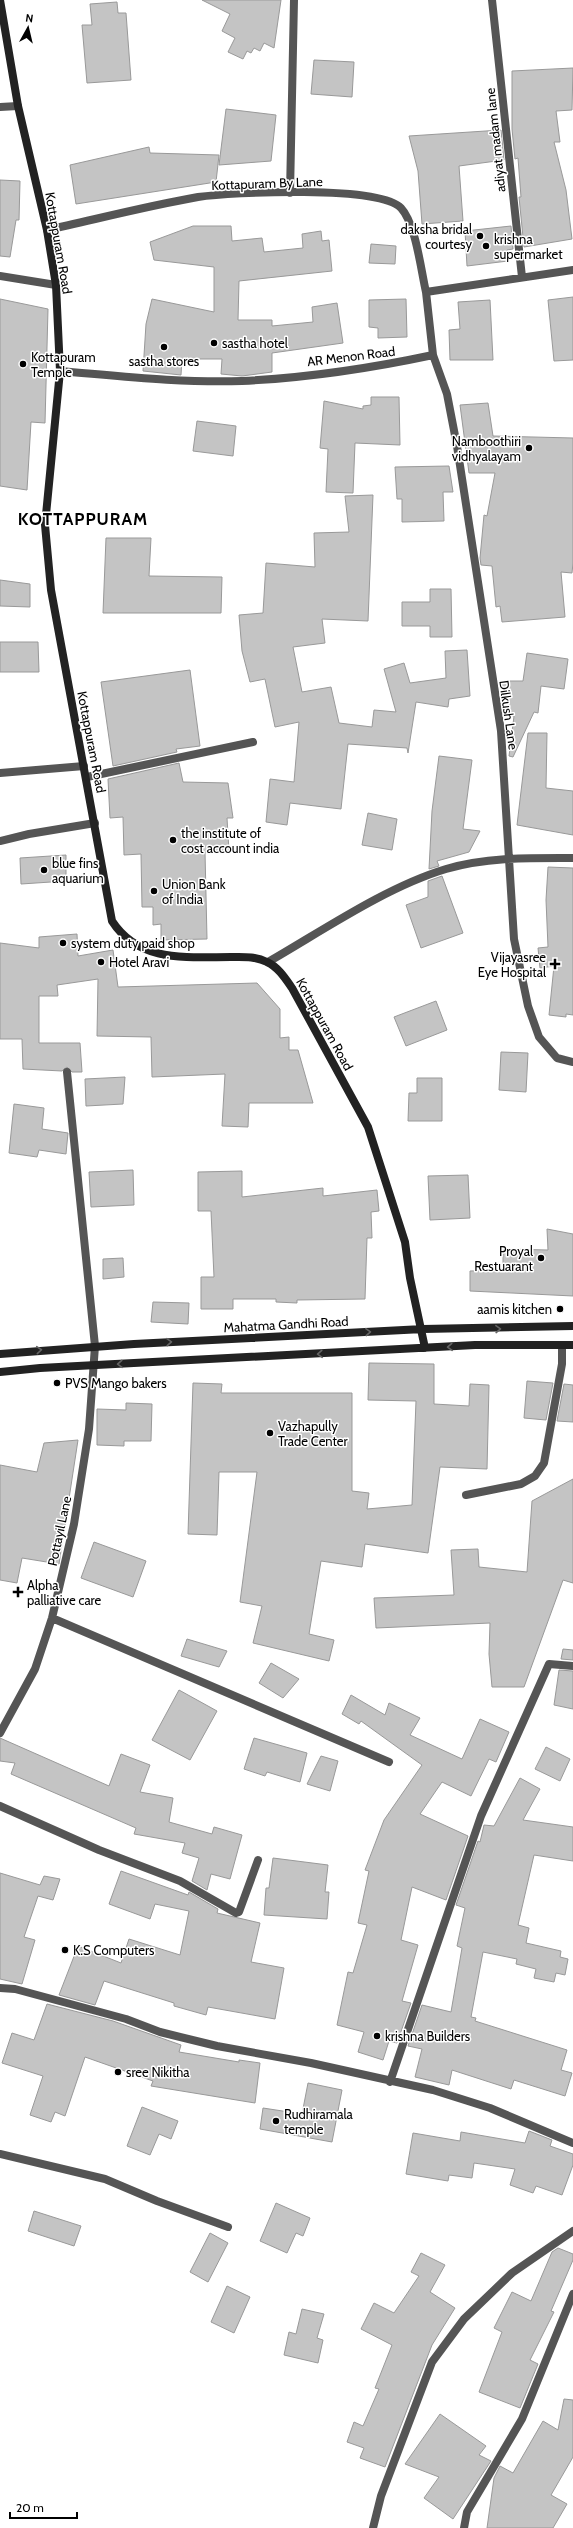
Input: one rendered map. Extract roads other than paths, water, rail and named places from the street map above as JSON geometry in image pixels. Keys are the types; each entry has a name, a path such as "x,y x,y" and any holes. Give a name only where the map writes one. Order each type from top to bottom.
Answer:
{"street":[{"name":"Kottappuram Road","path":"0,0 18,106 47,230 56,284 60,371 45,524 51,590 112,921 120,933 138,946 170,957 254,957 268,962 282,974 292,988 368,1127 405,1242 410,1278 423,1329 425,1348"},
{"path":"290,193 294,0"},
{"name":"adiyat madam lane","path":"492,0 522,277"},
{"path":"0,107 18,106"},
{"name":"Kottapuram By Lane","path":"47,230 198,197 243,193 334,193 382,198 401,208 410,222 426,292"},
{"path":"434,355 426,292 573,270"},
{"path":"0,276 56,284"},
{"name":"AR Menon Road","path":"60,371 174,380 242,380 389,364 434,355"},
{"name":"Dilkush Lane","path":"434,355 447,394 458,446 487,655 501,731 514,939 528,1006 539,1037 557,1058 573,1062"},
{"path":"86,778 253,742"},
{"path":"0,774 84,766"},
{"path":"0,841 29,834 95,823"},
{"path":"268,962 404,887 446,869 508,858 573,858"},
{"name":"Pottayil Lane","path":"0,1733 35,1669 52,1618 74,1524 89,1429 95,1346 67,1072"},
{"name":"Mahatma Gandhi Road","path":"0,1354 95,1346 423,1329 573,1326"},
{"path":"0,1372 93,1365 475,1345 573,1345"},
{"path":"466,1495 521,1484 535,1476 544,1463 562,1364 562,1345"},
{"path":"52,1618 389,1762"},
{"path":"390,2082 481,1816 549,1664 573,1666"},
{"path":"0,1806 99,1850 180,1881 236,1913 239,1912 258,1860"},
{"path":"0,1988 15,1989 126,2020 160,2032 210,2045 311,2063 390,2082 433,2090 490,2108 573,2143"},
{"path":"0,2154 105,2179 157,2202 228,2227"},
{"path":"374,2528 381,2496 432,2362 464,2319 512,2273 573,2231"},
{"path":"464,2528 467,2512 522,2418 573,2294"}],"place":[{"name":"daksha bridal courtesy","path":"480,236"},
{"name":"krishna supermarket","path":"486,246"},
{"name":"sastha hotel","path":"214,343"},
{"name":"sastha stores","path":"164,347"},
{"name":"Kottapuram Temple","path":"23,364"},
{"name":"Namboothiri vidhyalayam","path":"529,448"},
{"name":"the institute of cost account india","path":"173,840"},
{"name":"blue fins aquarium","path":"44,870"},
{"name":"Union Bank of India","path":"154,891"},
{"name":"system duty paid shop","path":"63,943"},
{"name":"Hotel Aravi","path":"101,962"},
{"name":"Vijayasree Eye Hospital","path":"555,964"},
{"name":"Proyal Restuarant","path":"541,1258"},
{"name":"aamis kitchen","path":"560,1309"},
{"name":"PVS Mango bakers","path":"57,1383"},
{"name":"Vazhapully Trade Center","path":"270,1433"},
{"name":"Alpha palliative care","path":"18,1592"},
{"name":"K.S Computers","path":"65,1950"},
{"name":"krishna Builders","path":"377,2036"},
{"name":"sree Nikitha","path":"118,2072"},
{"name":"Rudhiramala temple","path":"276,2121"}],"district":[{"name":"KOTTAPPURAM","path":"83,519"}]}
